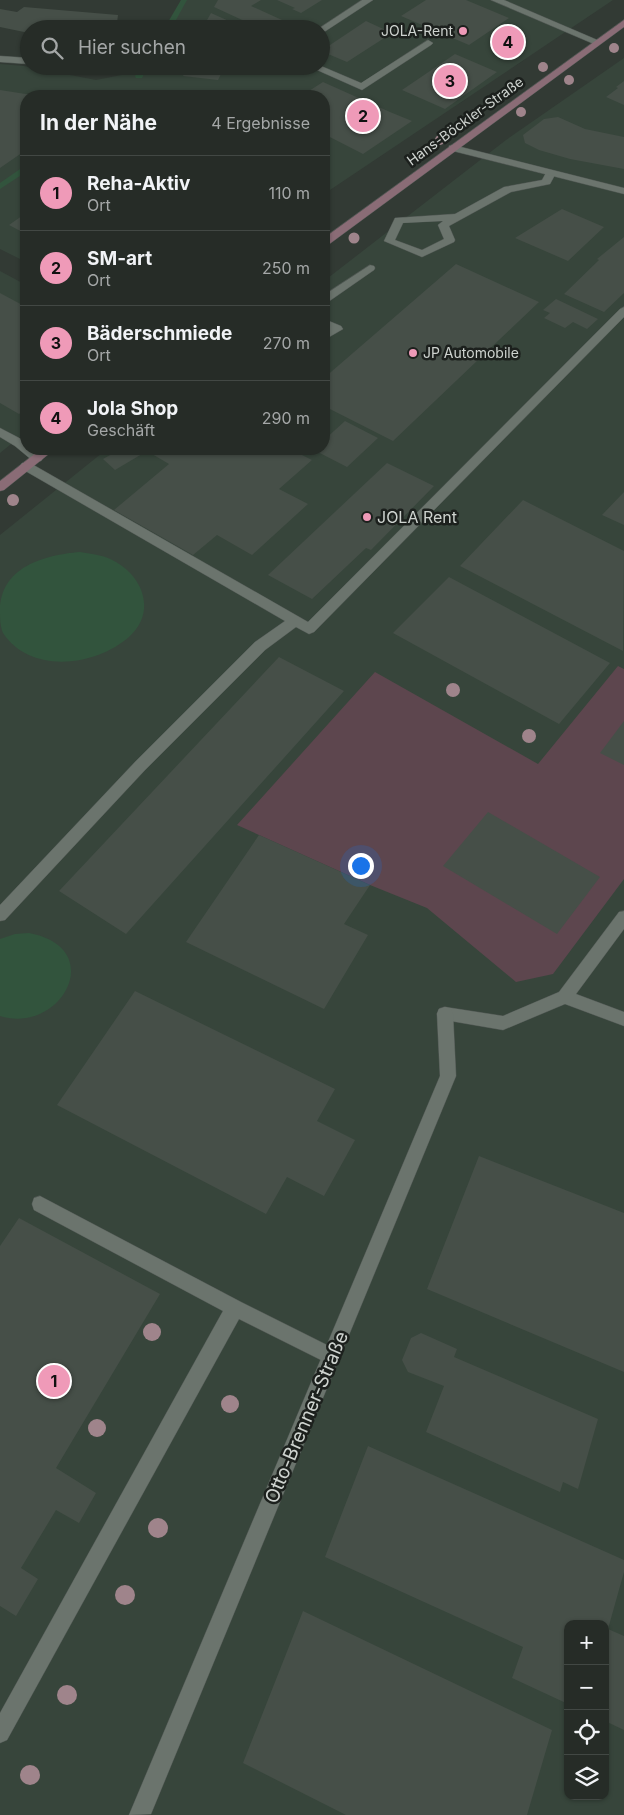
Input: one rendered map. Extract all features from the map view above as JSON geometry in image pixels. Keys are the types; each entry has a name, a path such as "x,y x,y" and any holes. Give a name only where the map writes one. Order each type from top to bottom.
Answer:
{"street":[{"path":"330,25 368,0"},
{"path":"496,0 597,42"},
{"name":"Hans-Böckler-Straße","path":"330,239 624,22"},
{"path":"330,73 362,87 428,43"},
{"path":"0,59 20,60"},
{"path":"452,148 624,191"},
{"path":"458,217 400,220 390,241 422,254 450,240 443,225 458,217 508,189 546,182 551,173"},
{"path":"330,296 370,268"},
{"path":"26,466 309,629 624,311"},
{"path":"330,326 337,329 330,333"},
{"path":"0,432 20,444"},
{"path":"33,455 37,458"},
{"path":"0,487 41,455"},
{"path":"0,915 140,766 260,646 295,621"},
{"path":"624,917 565,997 624,1019"},
{"name":"Otto-Brenner-Straße","path":"146,1812 331,1356 448,1076 445,1014 503,1022 565,997"},
{"path":"40,1204 235,1308 331,1356"},
{"path":"0,1733 235,1308"}],"shaded area":[{"path":"181,0 613,0 330,190 330,90 20,90 20,259 0,249 0,64 20,66 20,75 70,75 96,80 122,75 330,75 330,20 171,20"},
{"path":"624,58 624,1815 0,1815 0,535 100,455 330,455 330,276 506,140"},
{"path":"0,271 20,282 20,437 0,453"},
{"path":"80,552 112,560 134,577 140,586 144,607 137,628 129,637 115,647 99,655 82,660 64,662 46,660 30,655 15,646 2,630 0,611 2,596 7,584 16,574 39,560"},
{"path":"618,666 624,669 624,879 553,974 516,982 427,908 370,885 237,825 375,672 538,764"},
{"path":"29,933 53,942 67,955 71,971 67,987 57,1002 42,1013 22,1019 0,1016 0,939 15,934"}],"building":[{"path":"218,0 261,0 251,6 282,20 242,20 214,7"},
{"path":"277,0 322,0 301,13 292,9 295,8"},
{"name":"JOLA-Rent","path":"426,0 466,0 509,18 469,45 401,16"},
{"path":"24,7 118,15 117,20 20,20 20,31 0,27 0,9 17,12"},
{"path":"211,13 227,20 207,20"},
{"path":"366,21 392,33 347,62 330,55 330,45"},
{"path":"455,54 497,72 445,109 402,90"},
{"path":"184,75 220,75 218,80"},
{"path":"624,81 624,105 606,97 618,88 616,87"},
{"path":"323,82 412,121 363,154 330,137 330,90 310,90"},
{"path":"0,90 20,93 20,154 0,168"},
{"path":"558,117 585,129 624,137 624,169 570,159 539,150 525,143 523,135 544,119"},
{"path":"562,209 604,227 568,261 515,238"},
{"path":"20,217 20,231 9,225"},
{"path":"624,237 624,293 604,312 564,294 599,260 597,259"},
{"path":"456,264 539,302 393,441 330,409 330,373"},
{"path":"0,293 20,304 20,413 0,403"},
{"path":"556,299 598,319 587,329 573,322 565,328 544,318 550,313 543,310"},
{"path":"345,421 378,438 347,467 324,455 330,455 330,435"},
{"path":"110,455 140,455 115,470 103,459"},
{"path":"154,455 302,455 312,460 279,489 308,504 252,555 217,535 193,555 114,510 169,464"},
{"name":"JOLA Rent","path":"387,463 434,486 371,550 366,548 312,599 268,575"},
{"path":"624,492 624,525 602,515"},
{"path":"523,500 624,551 623,651 460,566"},
{"path":"449,577 610,663 559,724 393,633"},
{"path":"279,657 344,691 126,934 59,891"},
{"path":"624,721 624,765 600,753"},
{"path":"488,812 600,877 557,934 443,866"},
{"path":"259,835 370,885 344,924 368,935 324,1009 186,942"},
{"path":"135,991 335,1089 317,1121 355,1140 324,1196 287,1177 266,1214 57,1105"},
{"path":"479,1156 624,1213 624,1372 427,1289"},
{"path":"19,1218 160,1294 56,1468 96,1493 79,1523 56,1510 21,1568 38,1579 16,1616 0,1606 0,1246"},
{"path":"421,1333 457,1349 454,1357 598,1419 578,1489 563,1482 560,1492 426,1432 444,1386 408,1372 402,1360 411,1338"},
{"path":"368,1446 624,1560 624,1572 609,1625 609,1620 564,1620 564,1702 512,1678 523,1647 325,1557"},
{"path":"303,1611 552,1730 527,1815 346,1815 243,1763"},
{"path":"609,1629 624,1636 624,1730 609,1723"}],"waterway":[{"path":"172,20 184,0"},
{"path":"0,187 20,173"}],"place":[{"name":"JOLA-Rent","path":"463,31"},
{"name":"Jola Shop","path":"508,42"},
{"name":"Bäderschmiede","path":"450,81"},
{"name":"SM-art","path":"363,116"},
{"name":"JP Automobile","path":"413,353"},
{"name":"JOLA Rent","path":"367,517"},
{"name":"Reha-Aktiv","path":"54,1381"}]}
